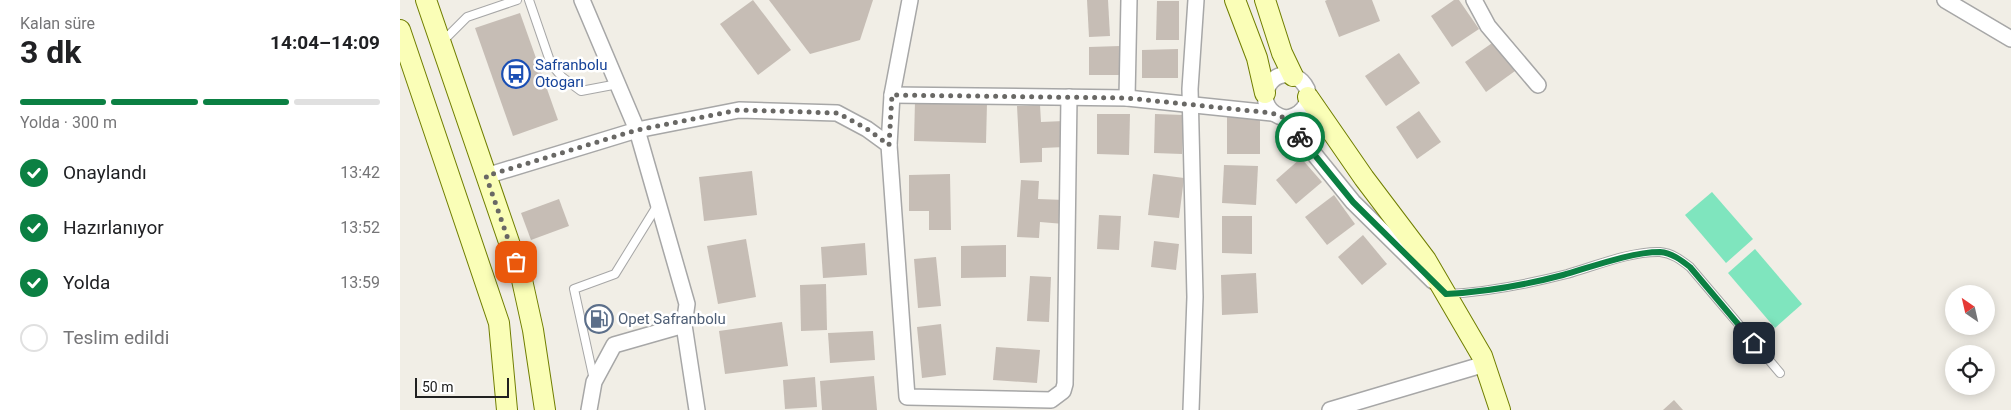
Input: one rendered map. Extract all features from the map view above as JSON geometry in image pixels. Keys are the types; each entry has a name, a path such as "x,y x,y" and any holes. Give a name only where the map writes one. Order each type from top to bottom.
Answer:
{"main road":[{"path":"426,0 522,280 534,330 545,410"},
{"path":"1235,0 1257,58 1265,93"},
{"path":"1265,0 1282,53 1292,76"},
{"path":"400,30 499,323 507,410"},
{"path":"1308,97 1364,178 1426,260 1482,356 1500,410"}],"street":[{"path":"582,0 637,130 687,304 684,325 697,410"},
{"path":"910,0 892,95 889,145 907,404 1051,400 1063,391 1066,384 1069,97"},
{"path":"1127,98 1129,0"},
{"path":"1191,410 1195,297 1192,104 1190,89 1196,0"},
{"path":"1474,0 1488,26 1538,85"},
{"path":"1945,0 2011,39"},
{"path":"892,95 1127,98 1192,104 1279,115 1292,117 1304,110 1308,97 1304,84 1292,76 1278,76 1268,86 1265,93 1268,107 1279,115 1353,202 1446,294"},
{"path":"486,176 637,130 739,110 838,113 867,129 889,145"},
{"path":"590,410 594,382 614,345 684,325"},
{"path":"1330,410 1484,364"}],"lane":[{"path":"441,43 467,17 517,0"},
{"path":"529,0 551,64 562,77 581,91 618,84"},
{"path":"594,382 574,289 615,274 658,205"},
{"path":"1446,294 1479,292 1537,281 1642,253 1662,252 1678,257 1690,267 1780,373"}],"green space":[{"path":"1712,192 1753,239 1726,263 1685,215"},
{"path":"1755,249 1802,304 1775,328 1728,273"}],"building":[{"path":"753,0 791,50 758,75 720,24"},
{"path":"769,0 873,0 860,40 810,54"},
{"path":"1087,0 1108,0 1110,36 1089,37"},
{"path":"1372,0 1380,21 1339,37 1325,1"},
{"path":"1454,0 1459,0 1479,29 1452,47 1431,16"},
{"path":"1157,1 1179,1 1179,40 1156,40"},
{"name":"Safranbolu Otogarı","path":"520,13 558,120 513,136 475,28"},
{"path":"1495,41 1515,71 1486,92 1465,62"},
{"path":"1120,46 1120,75 1089,75 1089,47"},
{"path":"1178,49 1178,78 1142,78 1142,50"},
{"path":"1399,53 1420,83 1386,106 1365,76"},
{"path":"915,101 987,103 986,143 914,141"},
{"path":"1040,105 1041,122 1064,121 1065,147 1042,148 1042,162 1020,163 1017,106"},
{"path":"1419,111 1441,142 1417,159 1396,127"},
{"path":"1227,113 1260,113 1260,154 1227,154"},
{"path":"1097,114 1130,114 1129,155 1097,154"},
{"path":"1155,114 1184,115 1182,154 1154,153"},
{"path":"1301,158 1322,182 1296,204 1276,180"},
{"path":"1224,165 1258,166 1256,205 1222,203"},
{"path":"752,171 757,215 704,221 699,177"},
{"path":"950,174 951,230 929,230 929,211 909,211 909,175"},
{"path":"1153,174 1184,178 1179,218 1148,215"},
{"path":"1021,180 1039,181 1038,199 1065,200 1064,224 1040,222 1039,238 1017,237"},
{"path":"1334,195 1355,224 1327,245 1305,217"},
{"path":"559,199 569,226 531,240 521,213"},
{"path":"1099,215 1121,216 1119,250 1097,249"},
{"path":"1222,216 1252,216 1252,254 1222,253"},
{"path":"1363,235 1387,264 1362,285 1338,257"},
{"path":"746,239 756,297 718,304 707,246"},
{"path":"1154,241 1179,244 1176,270 1151,267"},
{"path":"865,243 867,275 823,278 821,247"},
{"path":"1006,245 1006,277 961,278 961,246"},
{"path":"936,257 941,306 918,308 914,259"},
{"path":"1256,273 1258,313 1222,315 1221,275"},
{"path":"1030,276 1051,277 1049,322 1027,321"},
{"path":"826,284 827,330 801,331 800,285"},
{"path":"782,322 788,366 725,374 719,331"},
{"path":"941,324 946,375 922,378 917,327"},
{"path":"873,331 875,360 830,363 828,333"},
{"path":"996,347 1040,350 1037,383 993,380"},
{"path":"874,376 877,410 822,410 820,381"},
{"path":"815,377 817,407 785,409 783,380"},
{"path":"1674,400 1683,410 1663,410"}],"way so far":[{"path":"516,262 486,176 637,130 739,110 838,113 867,129 889,145 892,95 1127,98 1272,113 1285,118 1300,137"}],"place":[{"name":"Safranbolu Otogarı","path":"516,74"},
{"name":"Opet Safranbolu","path":"599,319"}],"route":[{"path":"1300,137 1353,202 1446,294 1479,292 1546,280 1642,253 1662,252 1678,257 1690,267 1754,343"}]}
